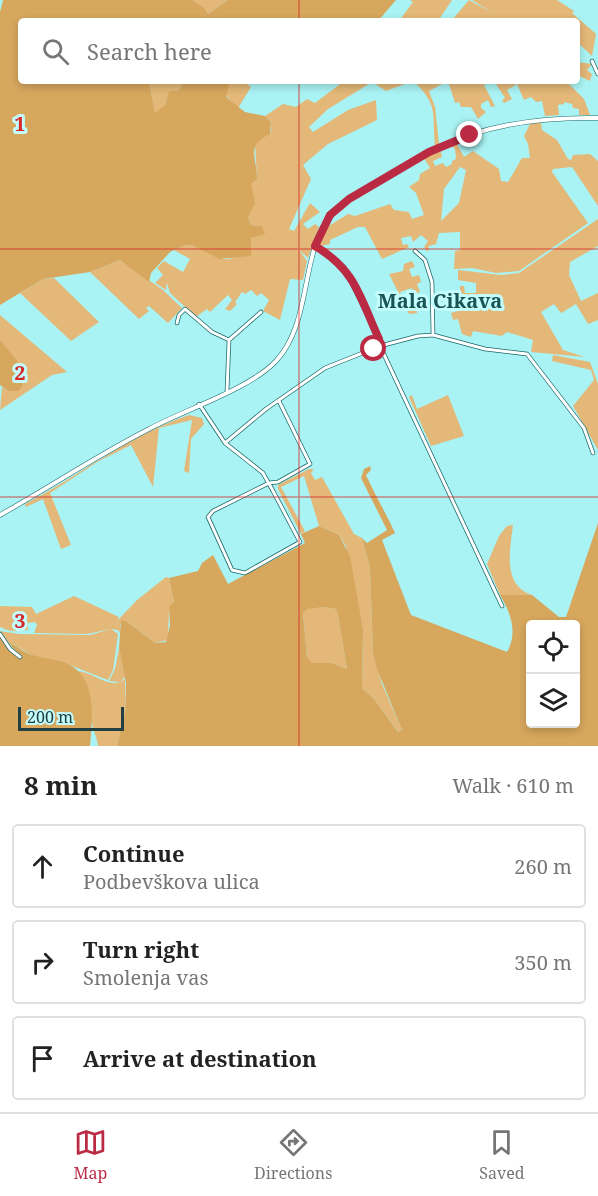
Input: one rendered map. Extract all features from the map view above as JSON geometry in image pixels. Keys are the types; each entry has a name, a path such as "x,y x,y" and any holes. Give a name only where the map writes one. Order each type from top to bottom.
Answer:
{"main road":[{"path":"0,515 125,441 265,370 284,349 298,317 306,275 315,246 330,215 349,199 447,144 470,135 547,118 598,118"}],"street":[{"path":"592,62 598,74"},
{"path":"315,246 344,267 501,606"},
{"path":"415,251 425,260 429,271 433,292 434,335"},
{"path":"177,323 179,315 185,309 212,332 229,340"},
{"path":"227,391 229,340 261,312"},
{"path":"225,443 325,368 380,346 418,336 434,335 485,349 527,354 584,428 593,453"},
{"path":"199,404 225,443 259,470 269,483 300,542 240,573 232,570 208,517 213,511 269,483 278,482 310,464 279,401"},
{"path":"0,634 10,649 20,657"}],"shaded area":[{"path":"3,0 192,0 204,8 208,14 228,0 396,0 381,18 18,18 18,84 150,84 155,113 165,105 169,91 178,91 182,84 229,84 226,97 245,112 265,116 271,122 270,134 262,138 255,147 257,179 251,184 255,203 248,218 251,225 262,226 265,234 251,238 251,256 219,259 192,245 185,245 170,252 151,273 149,282 120,260 90,272 43,279 0,305 0,12"},
{"path":"192,0 228,0 208,14"},
{"path":"410,0 452,0 440,18 401,18 413,2"},
{"path":"469,0 491,12 472,0 557,0 574,11 572,13 578,18 454,18"},
{"path":"580,20 596,34 592,56 580,45"},
{"path":"580,62 592,64 587,70 592,74 590,81 580,76"},
{"path":"150,84 182,84 178,91 169,92 165,105 155,114"},
{"path":"229,84 248,84 251,87 238,108 224,94"},
{"path":"340,84 369,84 328,109 309,127 313,132 348,110 376,100 377,120 328,144 303,165 311,179 289,229 294,231 310,203 320,212 303,224 308,229 315,224 319,227 308,258 299,250 307,261 303,280 290,279 280,320 263,311 269,300 261,293 257,296 251,290 245,294 242,292 235,302 237,304 230,311 225,309 232,300 228,295 210,312 207,309 197,316 202,323 170,293 167,283 166,290 155,283 163,275 157,268 164,261 183,272 190,259 174,250 185,245 193,245 223,259 236,256 246,246 260,226 251,225 248,218 252,209 250,184 257,179 255,143 271,132 271,122 265,116 283,104 296,107 307,99 315,103"},
{"path":"375,84 405,84 386,91"},
{"path":"416,84 442,84 429,91 435,107 439,144 435,146 433,110"},
{"path":"449,84 486,84 484,85 495,106 491,107 488,100 481,104 481,108 486,112 478,119 471,107 461,107 459,102 455,103"},
{"path":"496,84 517,84 507,90 512,99 504,103 502,100 505,98"},
{"path":"517,84 569,84 584,99 590,115 579,115 579,109 564,102 558,105 559,115 545,116 542,101 536,102 531,97 524,100"},
{"path":"541,122 542,130 557,140 568,159 571,160 573,155 590,154 598,161 598,206 572,167 553,169 552,172 588,223 519,271 496,273 472,268 454,269 455,251 460,250 460,232 439,233 436,244 429,246 428,252 424,247 428,241 421,235 413,242 411,236 401,238 403,245 407,244 409,247 382,259 365,227 358,227 330,240 330,244 320,246 320,240 327,224 329,226 348,214 355,216 390,204 394,210 409,212 412,219 424,215 416,193 409,187 419,180 420,174 430,168 424,158 440,149 442,157 433,161 435,166 443,163 446,167 452,164 452,161 456,159 455,149 451,146 456,142 464,157 473,151 499,169 501,181 508,182 522,158 530,158 524,136 530,124","holes":["460,167 466,170 459,203 441,221 444,189"]},
{"path":"598,219 598,246 570,262 569,275 581,301 598,293 598,320 588,324 576,304 561,313 554,304 541,312 563,350 585,357 531,352 533,340 507,332 502,336 473,331 471,337 462,334 458,319 453,320 451,313 461,310 460,286 464,286 465,293 476,293 476,283 458,280 458,270 501,275 519,273"},
{"path":"120,260 163,290 182,308 168,323 149,306 146,308 149,311 139,319 90,272"},
{"path":"412,261 415,267 409,269 412,277 419,275 421,282 417,284 420,292 414,294 412,288 400,292 408,310 416,308 417,313 409,314 389,274 403,271 404,264"},
{"path":"54,278 99,322 71,341 20,293 43,279"},
{"path":"0,315 67,372 52,375 0,410 2,387 8,391 18,391 20,369 0,340"},
{"path":"0,340 17,361 23,385 18,391 8,391 0,385"},
{"path":"553,355 590,362 598,384 598,450 573,406 594,380 591,370 552,361"},
{"path":"412,395 417,409 448,395 464,436 431,446 409,397"},
{"path":"189,415 202,418 204,424 191,439 189,473 184,471 192,420 159,428 153,487 131,445 99,461 50,493 71,545 61,549 43,499 26,507 25,504 126,444 167,423"},
{"path":"370,466 371,470 366,475 395,533 382,540 411,615 507,652 513,630 500,595 532,595 559,617 566,617 598,523 598,746 117,746 126,708 126,683 119,648 121,620 126,621 155,643 166,642 170,626 169,607 174,602 169,578 198,571 202,563 213,555 228,584 305,543 301,534 319,526 339,535 350,556 363,629 362,688 374,699 398,732 402,730 377,669 373,653 370,568 362,538 367,543 387,530 361,478 364,469","holes":["324,607 336,609 338,615 347,669 332,663 312,663 307,657 303,613 307,609"]},
{"path":"309,469 314,469 311,473 315,480 322,477 354,534 362,538 370,568 373,653 382,684 402,730 399,733 374,699 362,688 363,629 346,546 339,535 319,526 304,476 281,487 305,531 301,534 278,489 278,485"},
{"path":"513,525 510,555 512,575 522,590 532,595 500,595 487,564 499,536 507,526"},
{"path":"166,577 169,578 174,602 169,610 168,640 155,643 126,621 120,624 121,634 118,630 111,629 87,634 34,633 37,625 35,622 28,623 28,630 11,631 0,627 0,606 32,607 36,614 74,596 119,617 117,621 137,600"},
{"path":"307,608 336,609 338,614 347,669 332,663 311,663 307,657 303,613"},
{"path":"111,629 118,634 113,670 108,680 59,661 33,656 13,644 11,646 0,631 19,634 90,635"},
{"path":"0,636 9,650 18,658 20,655 11,646 12,644 29,654 69,664 81,674 86,683 91,704 90,746 0,746"},
{"path":"119,648 125,677 120,682 109,681 115,669"},
{"path":"78,671 108,682 120,682 125,679 126,708 117,746 98,746 86,690"}],"district":[{"name":"Mala Cikava","path":"440,301"}],"route":[{"path":"374,349 380,346 379,339 352,280 339,261 315,246 318,236 330,215 349,199 429,152 470,135"}]}
